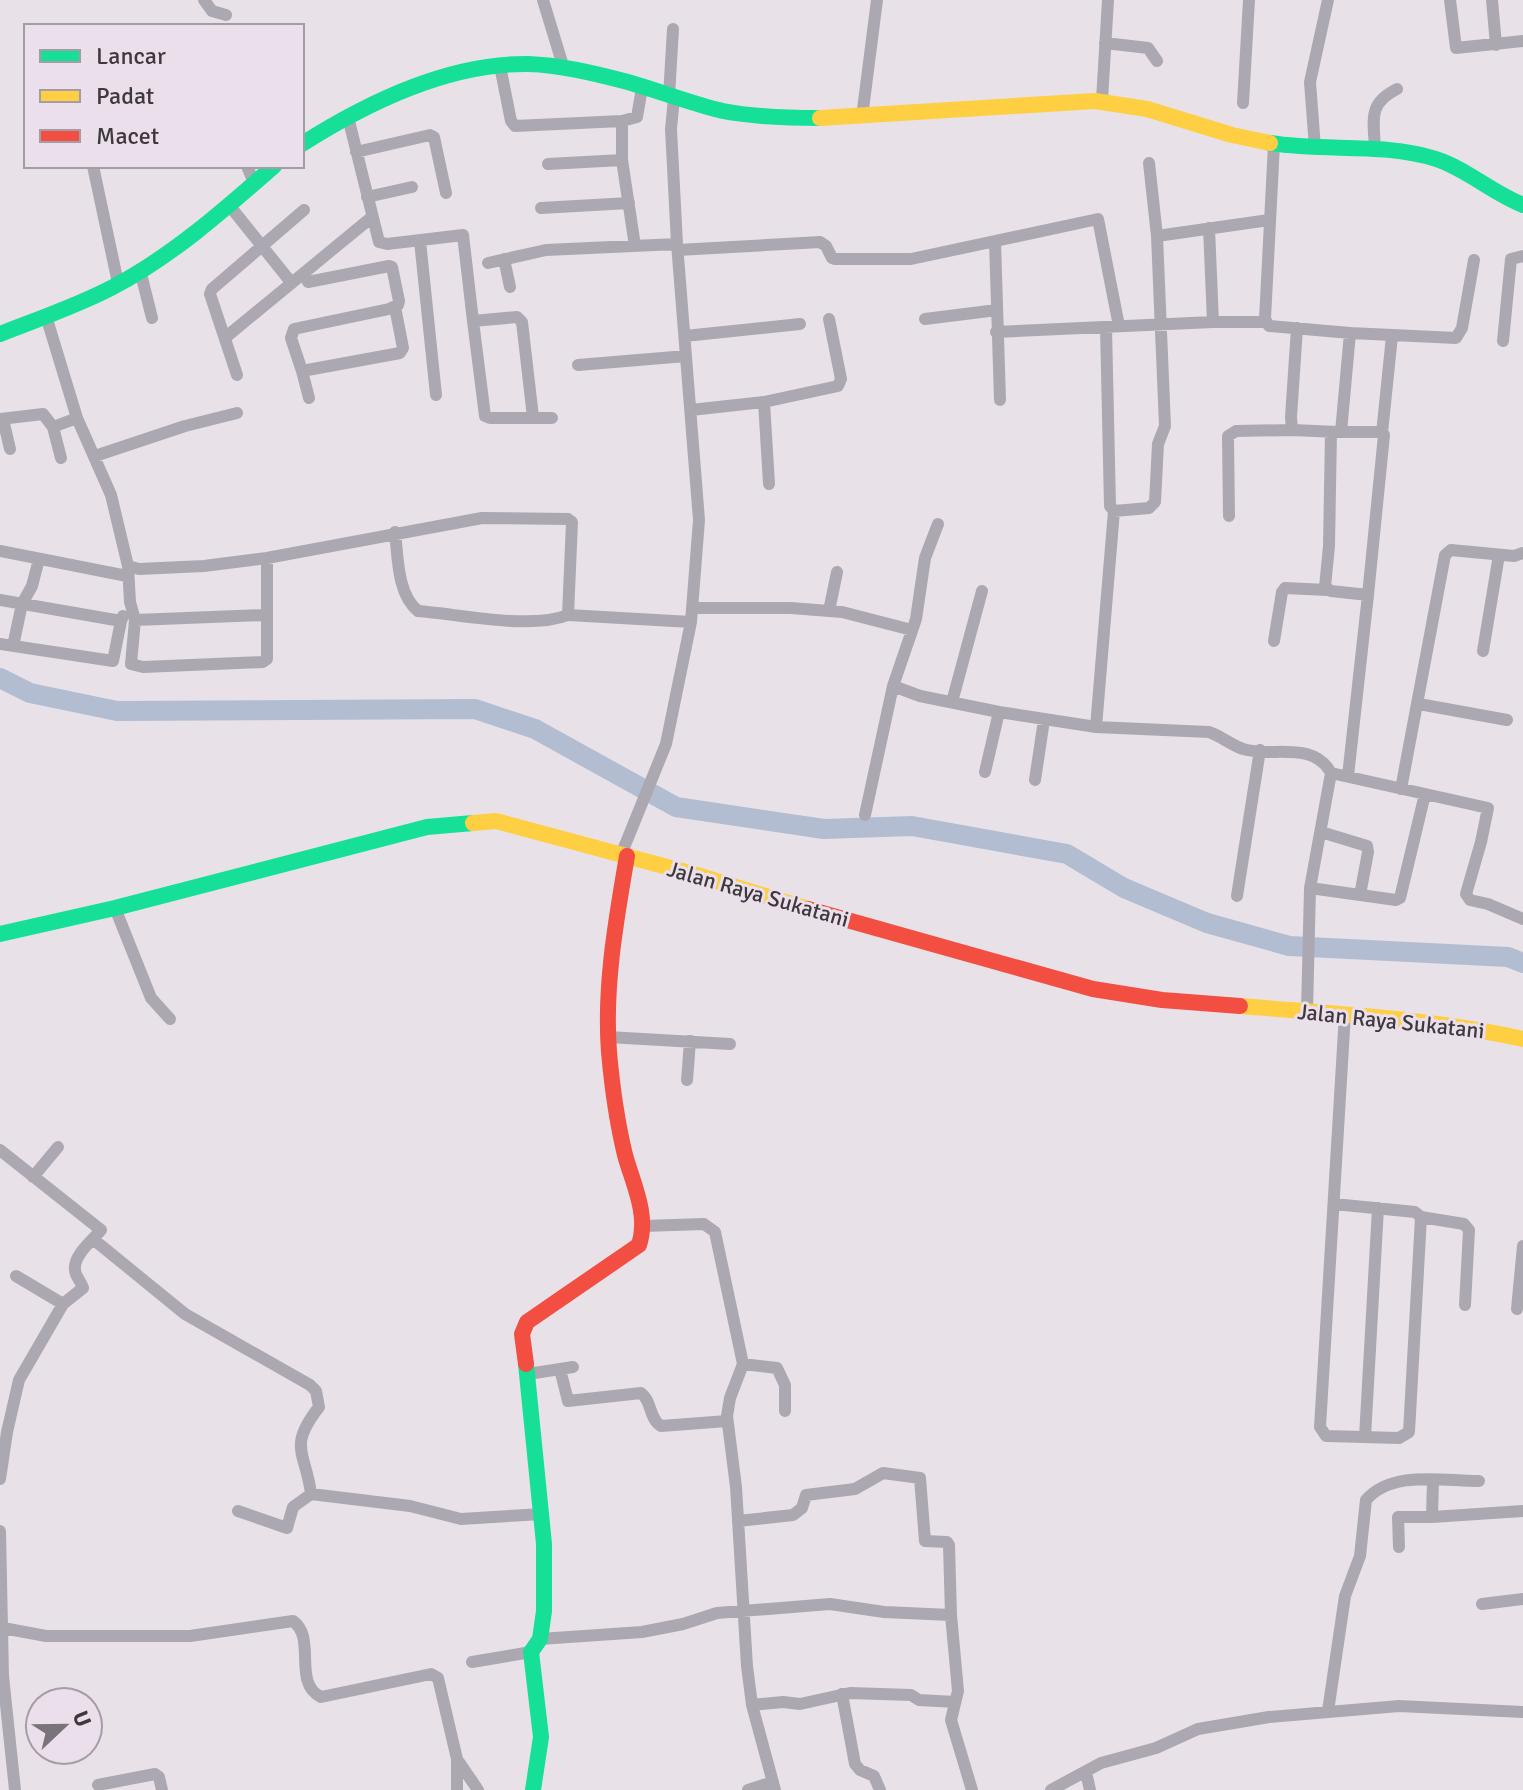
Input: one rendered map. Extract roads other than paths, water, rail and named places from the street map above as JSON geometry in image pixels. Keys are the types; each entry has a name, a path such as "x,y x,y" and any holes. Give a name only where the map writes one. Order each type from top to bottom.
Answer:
{"street":[{"path":"204,0 212,11 226,15"},
{"path":"543,0 564,69"},
{"path":"862,117 877,0"},
{"path":"1102,100 1108,0"},
{"path":"1243,103 1249,0"},
{"path":"1315,148 1310,82 1328,0"},
{"path":"1450,0 1456,48 1523,41"},
{"path":"1492,0 1496,45"},
{"path":"533,1790 541,1737 531,1668 544,1611 542,1514 523,1327 639,1245 644,1226 626,1159 608,1037 615,920 624,856 666,744 691,622 699,520 671,129 673,29"},
{"path":"1105,43 1148,48 1157,61"},
{"path":"304,143 348,117 397,95 470,70 528,64 611,78 671,97 742,114 862,117 981,106 1102,100 1145,108 1274,144 1375,150 1435,159 1448,163 1506,199 1523,205"},
{"path":"500,66 511,121 515,126 622,121 637,117 642,88"},
{"path":"1375,150 1377,103 1397,89"},
{"path":"348,117 377,239 382,243 463,235 485,416 552,418"},
{"path":"622,121 622,160 635,246"},
{"path":"356,152 430,135 434,137 446,193"},
{"path":"1265,322 1274,144"},
{"path":"548,164 622,160"},
{"path":"1114,511 1149,508 1154,504 1158,444 1165,426 1157,236 1149,163"},
{"path":"93,168 118,283"},
{"path":"248,168 254,183"},
{"path":"0,334 46,316 140,270 229,205 272,168"},
{"path":"367,197 412,187"},
{"path":"541,208 629,203"},
{"path":"229,205 290,281"},
{"path":"237,375 210,294 212,289 304,210"},
{"path":"226,337 290,281 372,217"},
{"path":"488,263 546,250 820,242 835,259 911,259 1099,220 1112,327 1110,503 1114,511 1096,727"},
{"path":"1157,236 1269,220"},
{"path":"1209,228 1213,322"},
{"path":"420,241 436,395"},
{"path":"995,241 1000,400"},
{"path":"382,243 384,266"},
{"path":"1503,341 1511,259 1523,256"},
{"path":"504,259 510,287"},
{"path":"996,332 1265,322 1269,326 1450,339 1458,336 1462,328 1474,260"},
{"path":"308,282 392,267 399,301 395,307 294,329 291,338 309,398"},
{"path":"140,270 152,318"},
{"path":"302,371 400,353 403,348 395,307"},
{"path":"925,319 997,310"},
{"path":"46,316 77,418 111,495 135,620 131,664"},
{"path":"473,321 517,317 522,322 533,417"},
{"path":"691,410 764,402 840,385 829,319"},
{"path":"685,336 800,324"},
{"path":"1292,430 1297,328"},
{"path":"1327,590 1336,432 1350,333"},
{"path":"1348,776 1392,336"},
{"path":"578,365 686,356"},
{"path":"764,402 769,484"},
{"path":"95,456 185,426 237,413"},
{"path":"10,449 2,419 43,414 53,427 61,458"},
{"path":"53,427 77,418"},
{"path":"1229,516 1228,436 1236,431 1382,433"},
{"path":"0,551 127,571 267,558 482,518 571,521 573,553 568,615"},
{"path":"865,815 893,686 912,630 925,558 938,524"},
{"path":"395,532 401,581 413,608 418,611 462,617 531,620 568,615 691,622"},
{"path":"1401,789 1445,555 1451,550 1514,556 1523,553"},
{"path":"1483,651 1499,555"},
{"path":"39,559 32,586 7,645 143,667 265,661 267,558"},
{"path":"829,611 837,572"},
{"path":"1274,641 1285,588 1368,595"},
{"path":"952,702 982,591"},
{"path":"0,600 121,621"},
{"path":"113,661 121,621 130,602"},
{"path":"692,608 829,611 864,616 912,630"},
{"path":"135,620 265,615"},
{"path":"893,686 920,696 1044,720 1096,727 1209,732 1243,749 1307,753 1323,761 1331,773 1310,888 1307,1011"},
{"path":"1419,704 1507,720"},
{"path":"985,772 999,712"},
{"path":"1035,780 1044,720"},
{"path":"1237,896 1260,750"},
{"path":"1331,773 1488,808 1466,894 1470,900 1523,919"},
{"path":"1310,888 1396,900 1400,898 1425,794"},
{"name":"Jalan Raya Sukatani","path":"0,934 115,908 427,827 496,821 1093,989 1162,1000 1345,1014 1478,1029 1523,1039"},
{"path":"1321,832 1367,846 1360,895"},
{"path":"115,908 151,998 170,1019"},
{"path":"1345,1014 1320,1427 1326,1436 1399,1438 1409,1432 1421,1217"},
{"path":"608,1037 730,1044"},
{"path":"687,1080 690,1041"},
{"path":"33,1177 58,1147"},
{"path":"0,1150 99,1227 100,1233 76,1263 74,1271 83,1288 63,1304 19,1380 0,1479"},
{"path":"1334,1204 1415,1212 1421,1217 1464,1224 1469,1230 1465,1305"},
{"path":"1365,1437 1378,1208"},
{"path":"644,1226 704,1224 715,1232 743,1364 727,1408 727,1421 752,1705 774,1786 748,1790"},
{"path":"93,1239 185,1314 314,1388 320,1404 304,1427 301,1442 302,1462 311,1494"},
{"path":"1517,1309 1523,1246"},
{"path":"16,1276 63,1304"},
{"path":"743,1364 777,1368 785,1385 785,1411"},
{"path":"528,1374 567,1368 568,1401 643,1393 655,1422 661,1426 727,1421"},
{"path":"738,1521 793,1515 802,1508 806,1495 855,1489 882,1473 920,1478 925,1541 947,1542 949,1545 958,1691 951,1720 972,1790"},
{"path":"1328,1711 1345,1596 1360,1556 1366,1500 1383,1486 1402,1479 1479,1481"},
{"path":"1432,1517 1433,1481"},
{"path":"238,1511 287,1528 293,1507 311,1494 410,1506 461,1519 542,1514"},
{"path":"1399,1547 1398,1517 1523,1511"},
{"path":"0,1531 2,1676 15,1790"},
{"path":"1482,1604 1523,1599"},
{"path":"472,1662 536,1646 642,1632 742,1610 830,1604 884,1612 951,1615"},
{"path":"3,1628 46,1636 190,1636 293,1621 300,1629 306,1676 311,1688 321,1697 431,1674 438,1678 457,1759 457,1790"},
{"path":"752,1705 800,1704 842,1694 911,1695 919,1700 955,1702"},
{"path":"842,1694 855,1764 860,1770 874,1776 880,1790"},
{"path":"1051,1790 1101,1763 1156,1748 1198,1729 1269,1717 1399,1706 1523,1712"},
{"path":"457,1759 478,1790"},
{"path":"1086,1772 1090,1790"},
{"path":"98,1785 119,1786 155,1774 159,1777 162,1790"}],"waterway":[{"path":"0,678 30,693 117,711 475,709 535,729 676,807 824,829 912,826 1067,854 1124,888 1207,923 1289,946 1508,957 1523,963"}]}
